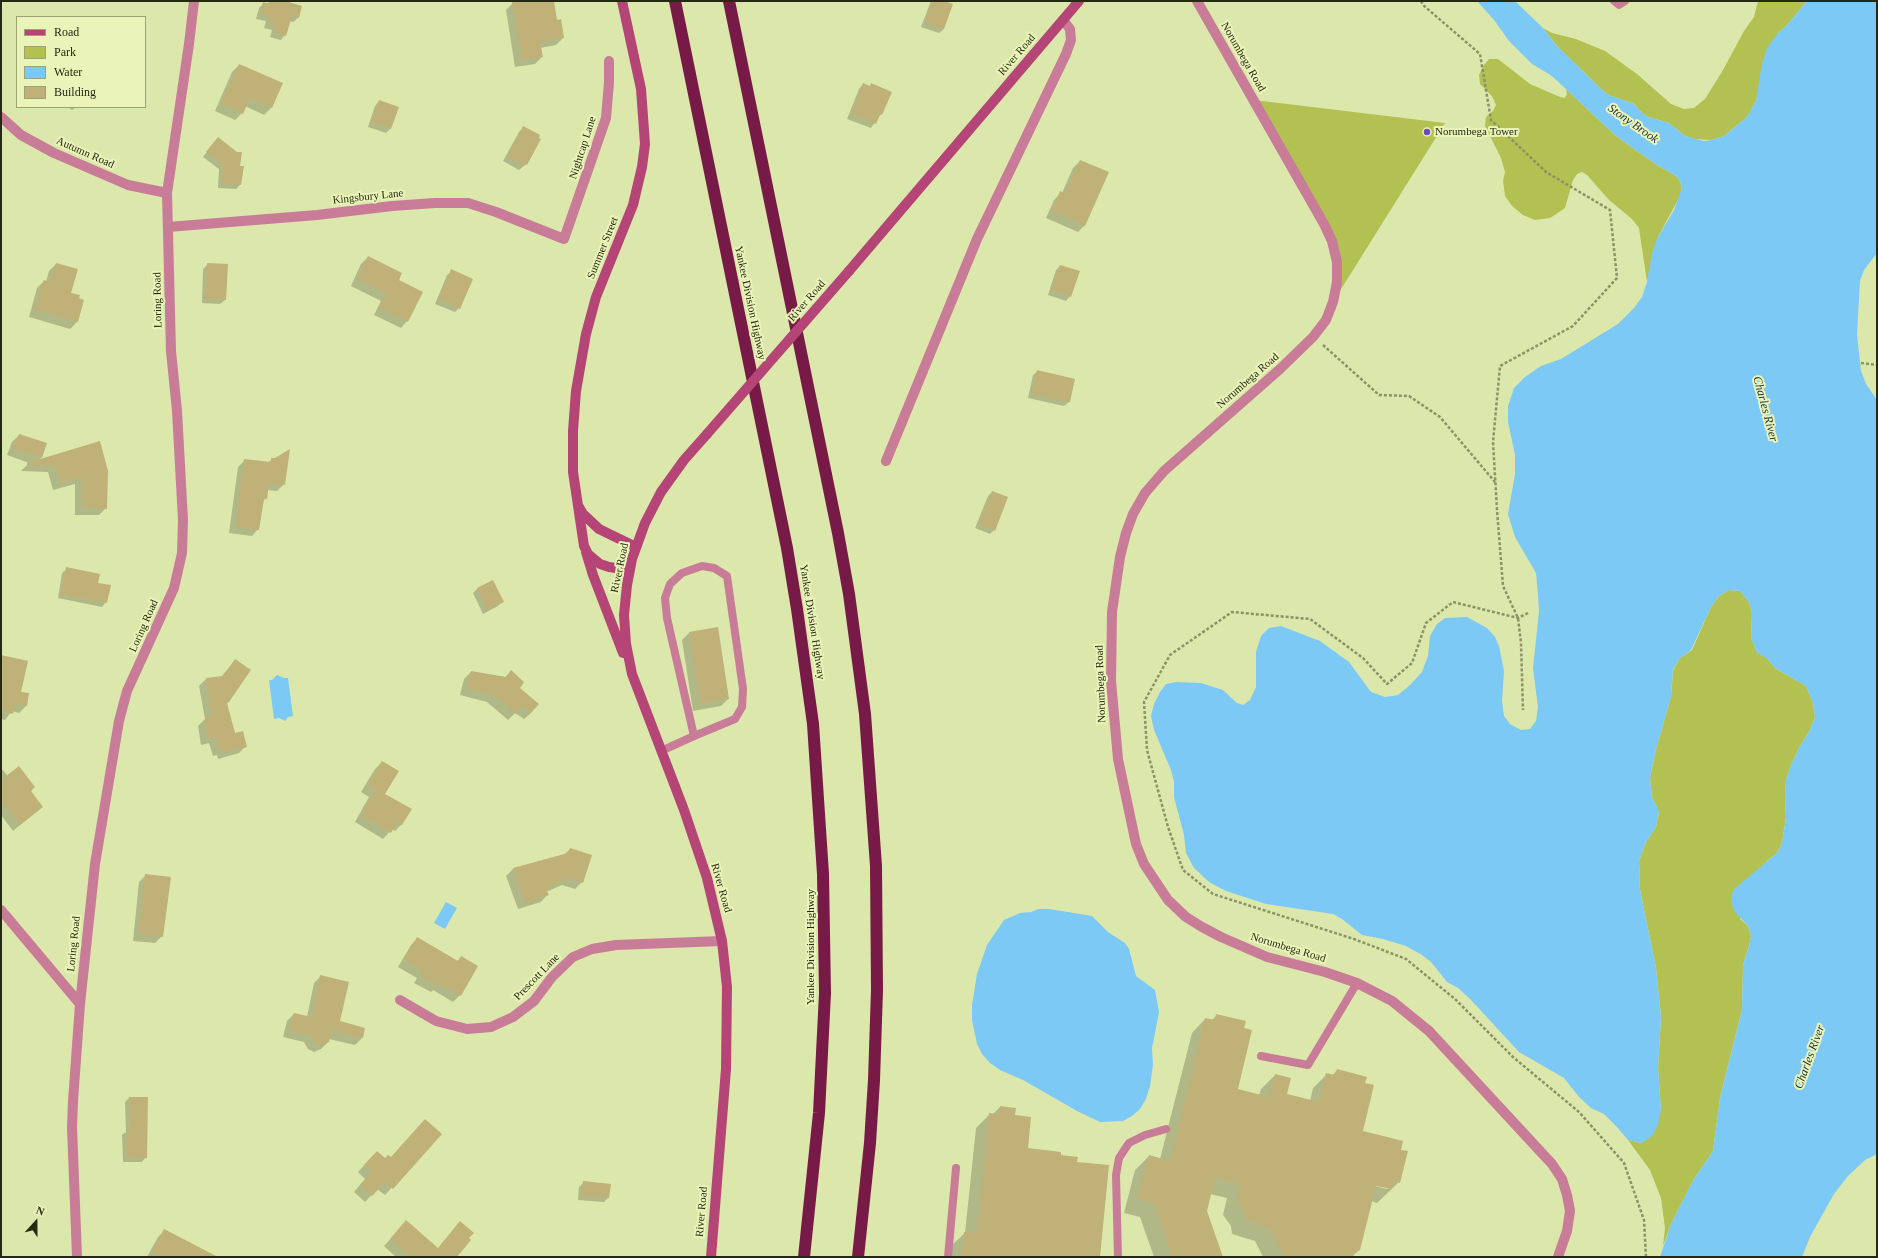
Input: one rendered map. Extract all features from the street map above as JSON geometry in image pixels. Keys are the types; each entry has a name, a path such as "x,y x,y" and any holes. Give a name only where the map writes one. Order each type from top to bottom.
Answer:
{"highway":[{"name":"Yankee Division Highway","path":"675,1 787,548 814,732 824,874 824,993 819,1113 811,1203 804,1257"},
{"path":"729,1 838,533 849,594 865,714 876,866 877,997 870,1143 858,1257"}],"main road":[{"name":"Summer Street","path":"622,1 641,89 645,144 642,167 633,205 596,297 586,334 581,359 573,431 573,472 584,546 592,575 632,674"},
{"name":"River Road","path":"711,1257 726,1069 727,993 722,941 707,878 684,810 632,674 624,630 625,600 629,570 645,523 661,492 684,460 849,271 1079,1"},
{"path":"577,504 583,514 599,529 636,547"},
{"path":"584,546 588,554 600,564 629,570"}],"street":[{"name":"Loring Road","path":"77,1257 72,1127 80,1004 96,864 119,721 127,691 174,588 182,553 183,520 177,411 171,351 167,193 194,1"},
{"name":"Norumbega Road","path":"1197,1 1324,224 1332,242 1337,262 1337,282 1333,302 1326,320 1313,337 1280,369 1164,471 1145,493 1133,514 1120,557 1112,612 1111,681 1113,719 1118,759 1136,844 1144,864 1168,900 1186,917 1202,927 1244,948 1358,983 1392,1001 1429,1031 1552,1164 1562,1179 1570,1211 1563,1247 1558,1257"},
{"path":"886,461 980,232 1066,54 1071,40 1070,29 1063,20"},
{"name":"Nightcap Lane","path":"564,239 600,139 606,118 609,61"},
{"name":"Autumn Road","path":"1,117 21,135 54,153 128,185 167,193"},
{"name":"Kingsbury Lane","path":"168,227 317,215 392,206 435,203 468,203 496,212 564,239"},
{"path":"1,910 80,1004"},
{"name":"Prescott Lane","path":"400,1000 436,1020 467,1028 491,1027 513,1018 534,1001 552,976 573,957 592,949 616,945 722,941"}],"lane":[{"path":"1614,1 1619,5 1625,1"},
{"path":"661,751 735,719 742,706 743,689 727,576 714,568 702,566 682,574 670,584 665,598 667,618 694,736"},
{"path":"1261,1056 1308,1065 1358,983"},
{"path":"1118,1257 1116,1175 1120,1158 1129,1143 1145,1135 1166,1129"},
{"path":"948,1257 956,1168"}],"path":[{"path":"1421,1 1423,5 1480,54 1491,120 1546,172 1610,210 1617,278 1573,326 1500,366 1493,442 1495,482 1503,586 1518,618 1521,643 1523,710"},
{"path":"1313,337 1379,395 1409,396 1440,417 1495,482"},
{"path":"1861,363 1877,365"},
{"path":"1528,613 1518,618 1453,602 1426,624 1412,663 1387,684 1363,658 1310,619 1232,612 1170,655 1144,702 1147,750 1168,827 1183,870 1213,894 1354,939 1406,959 1455,999 1513,1057 1579,1112 1624,1163 1644,1220 1646,1257"}],"green space":[{"path":"1758,1 1807,1 1788,24 1778,33 1760,84 1756,101 1747,117 1724,136 1711,140 1695,139 1685,136 1669,123 1648,117 1634,104 1609,95 1556,45 1543,28 1552,33 1576,39 1605,51 1637,74 1671,104 1684,109 1694,108 1705,99 1723,70 1744,31 1754,17"},
{"path":"1489,59 1498,59 1530,84 1560,97 1565,98 1567,94 1566,89 1616,136 1654,163 1676,176 1680,181 1682,188 1680,196 1657,239 1647,282 1639,228 1632,219 1609,200 1587,175 1582,172 1577,174 1573,180 1565,208 1550,218 1535,220 1523,215 1512,206 1505,196 1503,181 1505,172 1501,158 1485,126 1486,117 1493,111 1496,105 1492,96 1480,84 1479,75"},
{"path":"1254,100 1445,123 1333,302 1332,241"},
{"path":"1729,590 1740,591 1749,602 1752,613 1751,638 1757,652 1767,658 1775,668 1806,686 1813,703 1815,717 1810,730 1791,765 1786,780 1786,817 1782,843 1777,853 1767,861 1740,919 1748,926 1751,936 1743,965 1742,1010 1720,1098 1713,1151 1694,1179 1671,1224 1663,1246 1665,1228 1661,1198 1650,1170 1628,1140 1642,1143 1661,1110 1658,1067 1661,1017 1656,968 1640,890 1639,861 1646,842 1656,827 1659,812 1652,797 1650,778 1655,753 1671,697 1673,671 1679,659 1692,650 1711,607 1719,596"}],"water":[{"path":"1477,1 1515,1 1543,28 1556,45 1609,95 1634,104 1648,117 1669,123 1685,136 1704,141 1724,136 1747,117 1756,101 1762,64 1767,48 1778,33 1788,24 1807,1 1877,1 1877,253 1864,270 1860,281 1857,335 1861,371 1866,384 1877,400 1877,1154 1865,1160 1848,1176 1834,1194 1810,1237 1802,1257 1660,1257 1671,1224 1681,1204 1694,1179 1713,1151 1720,1098 1742,1010 1743,965 1751,936 1748,926 1734,911 1731,901 1733,890 1777,853 1782,843 1786,817 1786,780 1791,765 1810,730 1815,717 1813,703 1806,686 1775,668 1767,658 1757,653 1751,638 1752,613 1749,602 1740,591 1729,590 1719,596 1711,607 1691,650 1679,659 1673,670 1671,697 1655,753 1650,778 1652,797 1659,811 1656,827 1646,842 1639,861 1640,890 1656,968 1661,1017 1658,1067 1661,1110 1658,1125 1652,1136 1642,1143 1628,1140 1604,1114 1591,1108 1579,1097 1564,1078 1519,1052 1471,1000 1458,988 1447,982 1431,962 1422,955 1406,946 1383,939 1362,935 1342,919 1333,914 1266,904 1226,891 1209,882 1194,868 1186,853 1184,835 1174,797 1174,782 1171,770 1154,730 1151,716 1154,704 1166,684 1176,682 1201,683 1223,690 1237,703 1243,705 1250,700 1256,687 1256,652 1261,636 1269,628 1281,626 1320,641 1349,662 1371,692 1385,697 1398,695 1422,672 1428,656 1430,636 1437,624 1445,618 1467,617 1487,628 1495,637 1499,646 1504,671 1502,701 1504,716 1510,724 1521,730 1530,729 1536,721 1538,707 1533,668 1539,611 1538,595 1536,573 1515,537 1508,514 1515,474 1515,455 1508,422 1508,406 1514,388 1525,377 1541,366 1561,359 1618,324 1634,308 1642,297 1647,282 1652,253 1657,239 1674,210 1682,188 1680,181 1676,176 1654,163 1616,136 1552,76 1532,64 1509,41 1494,20"},
{"path":"277,675 288,678 293,716 288,717 285,721 279,718 274,719 269,680 272,680"},
{"path":"446,902 457,908 445,929 434,923"},
{"path":"1038,909 1049,909 1092,916 1108,932 1125,943 1129,949 1136,976 1155,990 1159,1012 1152,1048 1153,1065 1150,1086 1146,1099 1140,1109 1123,1121 1100,1122 1077,1111 1023,1080 1000,1070 990,1063 982,1054 977,1044 972,1020 972,1005 977,974 987,945 1004,920 1020,913 1031,912"}],"building":[{"path":"271,1 285,1 302,6 299,18 292,16 286,36 274,32 276,25 268,23 270,17 260,15 263,2 271,4"},
{"path":"554,1 557,20 561,19 564,38 540,42 543,57 522,60 512,2"},
{"path":"932,1 944,1 953,4 944,29 925,23"},
{"path":"239,64 283,83 272,108 250,98 243,114 221,104"},
{"path":"863,83 870,86 871,83 892,92 882,115 880,114 876,124 851,114"},
{"path":"379,100 399,107 391,129 371,122"},
{"path":"523,126 540,135 539,138 541,139 527,165 526,164 524,166 507,157"},
{"path":"218,137 237,152 242,152 240,166 244,166 241,185 222,184 223,164 206,152"},
{"path":"1080,160 1109,172 1085,226 1052,211 1060,191 1065,194"},
{"path":"368,256 402,273 399,280 423,292 408,322 380,308 387,294 357,279"},
{"path":"56,263 78,269 71,293 80,295 79,298 84,300 78,322 35,310 44,280 50,282"},
{"path":"207,263 228,264 226,300 205,299"},
{"path":"1060,265 1080,271 1071,297 1052,290"},
{"path":"451,269 473,279 460,309 439,299"},
{"path":"1037,370 1075,379 1070,402 1032,394"},
{"path":"19,434 47,443 42,458 13,449"},
{"path":"100,441 108,471 107,509 82,508 82,478 60,483 55,466 27,465 27,463"},
{"path":"290,449 285,485 269,483 267,499 264,499 259,530 236,527 244,459 271,462 271,458 275,458"},
{"path":"992,491 1008,497 995,531 979,524"},
{"path":"66,567 100,574 98,583 111,585 107,603 61,594"},
{"path":"493,580 504,602 487,610 477,588"},
{"path":"718,627 729,699 700,704 689,632"},
{"path":"1,655 28,661 21,692 29,693 27,706 15,704 13,714 1,711"},
{"path":"235,659 251,670 227,703 235,733 243,731 247,747 225,753 224,749 219,750 216,737 208,739 205,718 212,717 206,678 223,676"},
{"path":"511,670 524,682 520,688 539,704 531,713 522,706 516,714 494,695 467,689 471,671 506,677"},
{"path":"382,761 399,771 385,794 412,809 402,825 397,822 391,833 361,815 376,790 368,785"},
{"path":"19,766 35,787 31,791 43,807 20,825 1,800 1,780"},
{"path":"570,848 592,855 583,883 570,878 546,889 549,895 525,903 513,868 568,853"},
{"path":"145,874 171,877 163,937 139,934"},
{"path":"417,937 458,961 461,956 478,966 461,996 440,984 439,986 420,976 423,971 404,960"},
{"path":"320,975 349,982 340,1021 365,1028 363,1038 331,1031 329,1042 321,1046 315,1043 311,1035 289,1031 294,1013 312,1017"},
{"path":"1216,1014 1246,1021 1244,1028 1252,1030 1238,1089 1269,1097 1275,1074 1291,1078 1287,1094 1319,1102 1326,1073 1335,1075 1337,1069 1367,1077 1365,1083 1374,1085 1363,1131 1403,1141 1401,1150 1408,1151 1400,1183 1394,1181 1392,1189 1376,1186 1360,1250 1348,1257 1285,1257 1269,1228 1246,1220 1245,1212 1236,1201 1240,1184 1215,1178 1207,1211 1223,1257 1172,1257 1153,1203 1137,1199 1149,1155 1170,1161 1205,1018 1215,1020"},
{"path":"129,1097 148,1097 147,1158 127,1158 127,1129 130,1129"},
{"path":"1000,1106 1016,1108 1015,1115 1031,1117 1028,1148 1061,1152 1061,1155 1078,1157 1077,1162 1109,1165 1100,1257 976,1257 962,1255 964,1232 977,1233 989,1113 999,1114"},
{"path":"425,1119 442,1134 393,1189 385,1182 372,1196 360,1185 372,1172 364,1165 377,1151 385,1158 388,1155 391,1157"},
{"path":"583,1181 611,1184 609,1198 582,1196"},
{"path":"406,1220 438,1248 460,1221 474,1233 469,1238 471,1240 457,1257 411,1257 390,1239"},
{"path":"164,1229 218,1257 161,1257 152,1252"}],"place":[{"name":"Norumbega Tower","path":"1427,132"}],"water label":[{"name":"Stony Brook","path":"1633,124"},
{"name":"Charles River","path":"1765,409"},
{"name":"Charles River","path":"1810,1057"}]}
